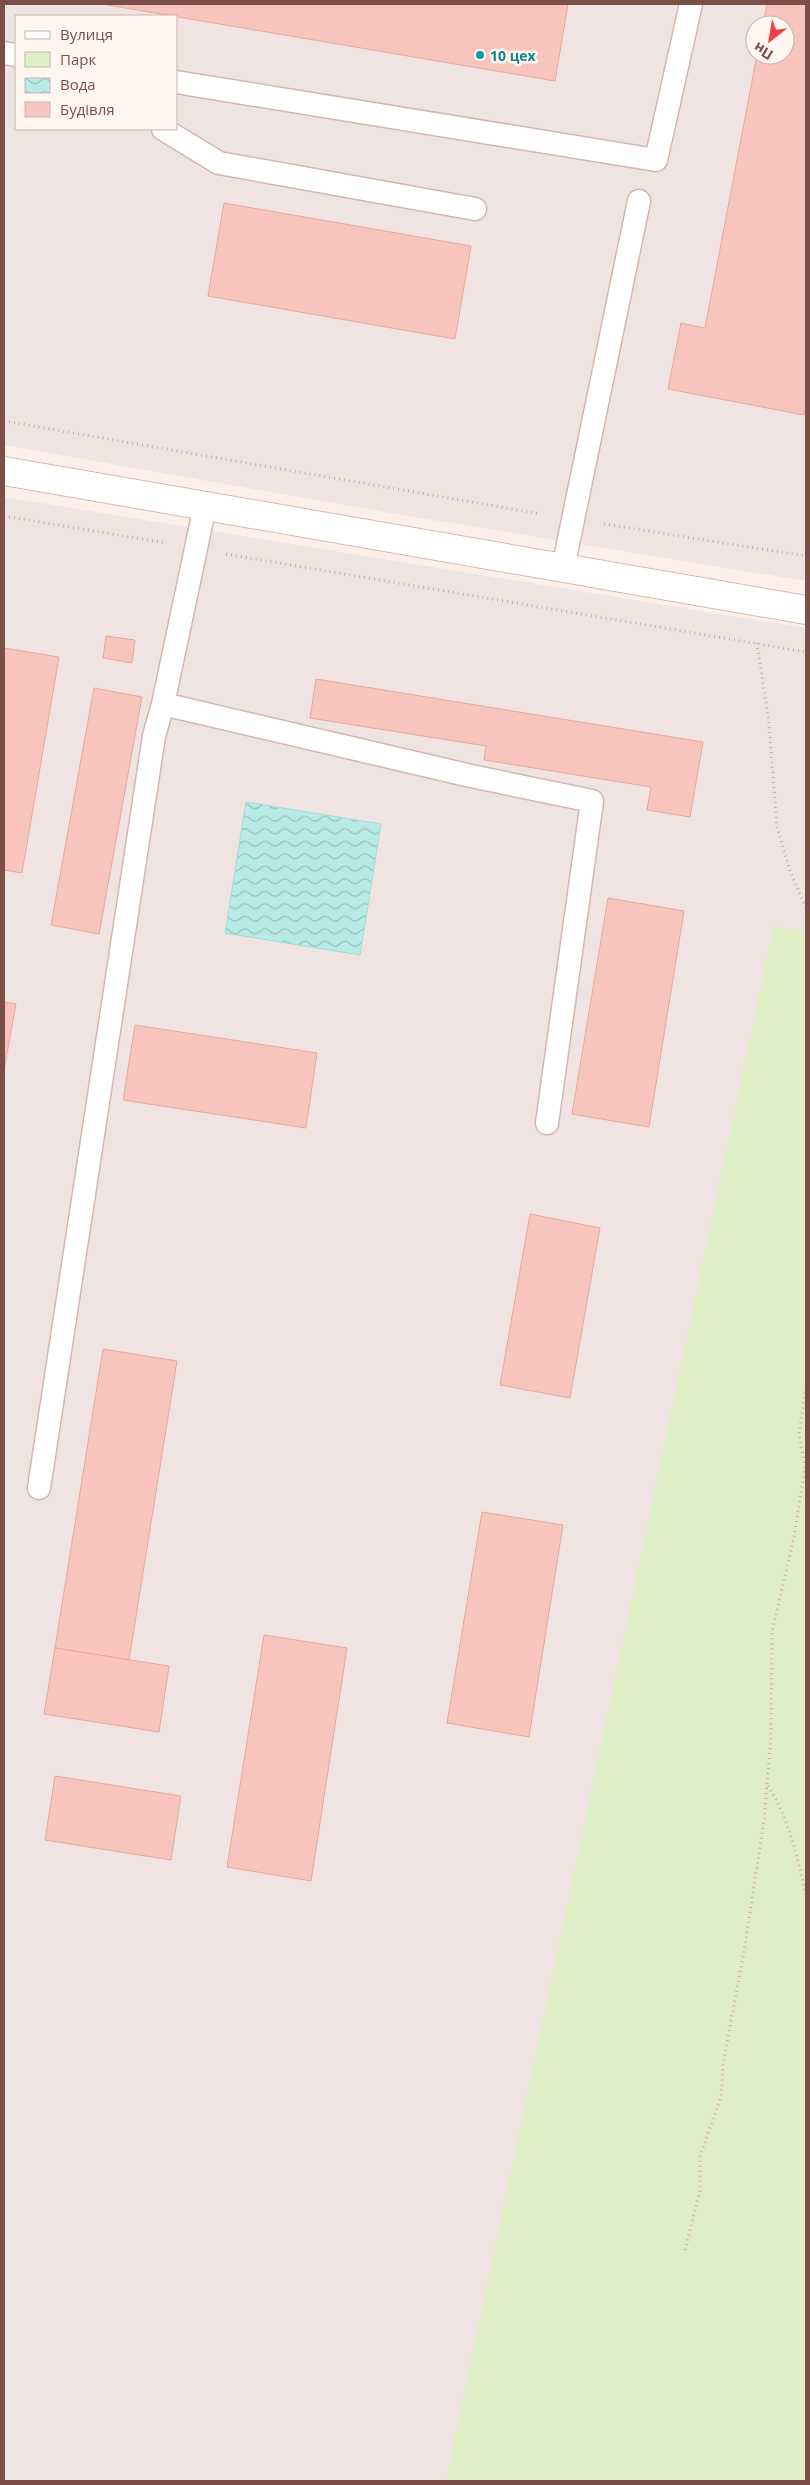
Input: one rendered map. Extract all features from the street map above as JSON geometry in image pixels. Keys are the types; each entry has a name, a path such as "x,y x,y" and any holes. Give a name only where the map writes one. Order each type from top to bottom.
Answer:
{"main road":[{"path":"4,471 806,610"}],"lane":[{"path":"178,82 656,160 691,4"},
{"path":"165,130 219,163 475,209"},
{"path":"564,568 639,201"},
{"path":"39,1488 154,736 163,704 205,506"},
{"path":"163,704 471,776 592,801 547,1123"}],"path":[{"path":"4,421 551,515"},
{"path":"4,516 806,652"},
{"path":"600,523 806,556"},
{"path":"757,643 769,723 777,827 790,871 806,908"},
{"path":"685,2250 700,2190 700,2156 720,2098 723,2064 746,1946 767,1785 771,1737 772,1632 794,1537 805,1467 799,1434 806,1387"},
{"path":"767,1785 781,1807 799,1863 806,1896"}],"shaded area":[{"path":"4,4 806,4 806,581 390,513 4,445"},
{"path":"4,497 806,628 806,2481 4,2481"}],"green space":[{"path":"774,926 806,932 806,2481 446,2481"}],"water":[{"path":"246,802 381,824 360,955 225,933"}],"building":[{"name":"10 цех","path":"102,4 568,4 555,81 178,17 178,15 167,15"},
{"path":"767,4 806,4 806,404 804,415 668,389 681,323 705,328 755,65 795,65 795,15 765,15"},
{"path":"224,203 471,246 455,339 208,296"},
{"path":"106,636 135,640 132,663 103,658"},
{"path":"4,648 59,657 22,873 4,870"},
{"path":"316,679 703,742 690,817 647,810 651,787 484,760 486,746 310,718"},
{"path":"94,688 142,697 99,934 51,925"},
{"path":"608,898 684,911 649,1127 572,1114"},
{"path":"4,1002 16,1004 4,1070"},
{"path":"135,1025 317,1053 306,1128 123,1100"},
{"path":"530,1214 600,1228 570,1398 500,1385"},
{"path":"103,1349 177,1361 129,1660 55,1648"},
{"path":"482,1512 563,1525 529,1737 447,1723"},
{"path":"264,1635 347,1648 311,1881 227,1867"},
{"path":"55,1648 169,1666 159,1732 44,1714"},
{"path":"55,1776 181,1796 171,1860 45,1840"}],"place":[{"name":"10 цех","path":"480,55"}]}
